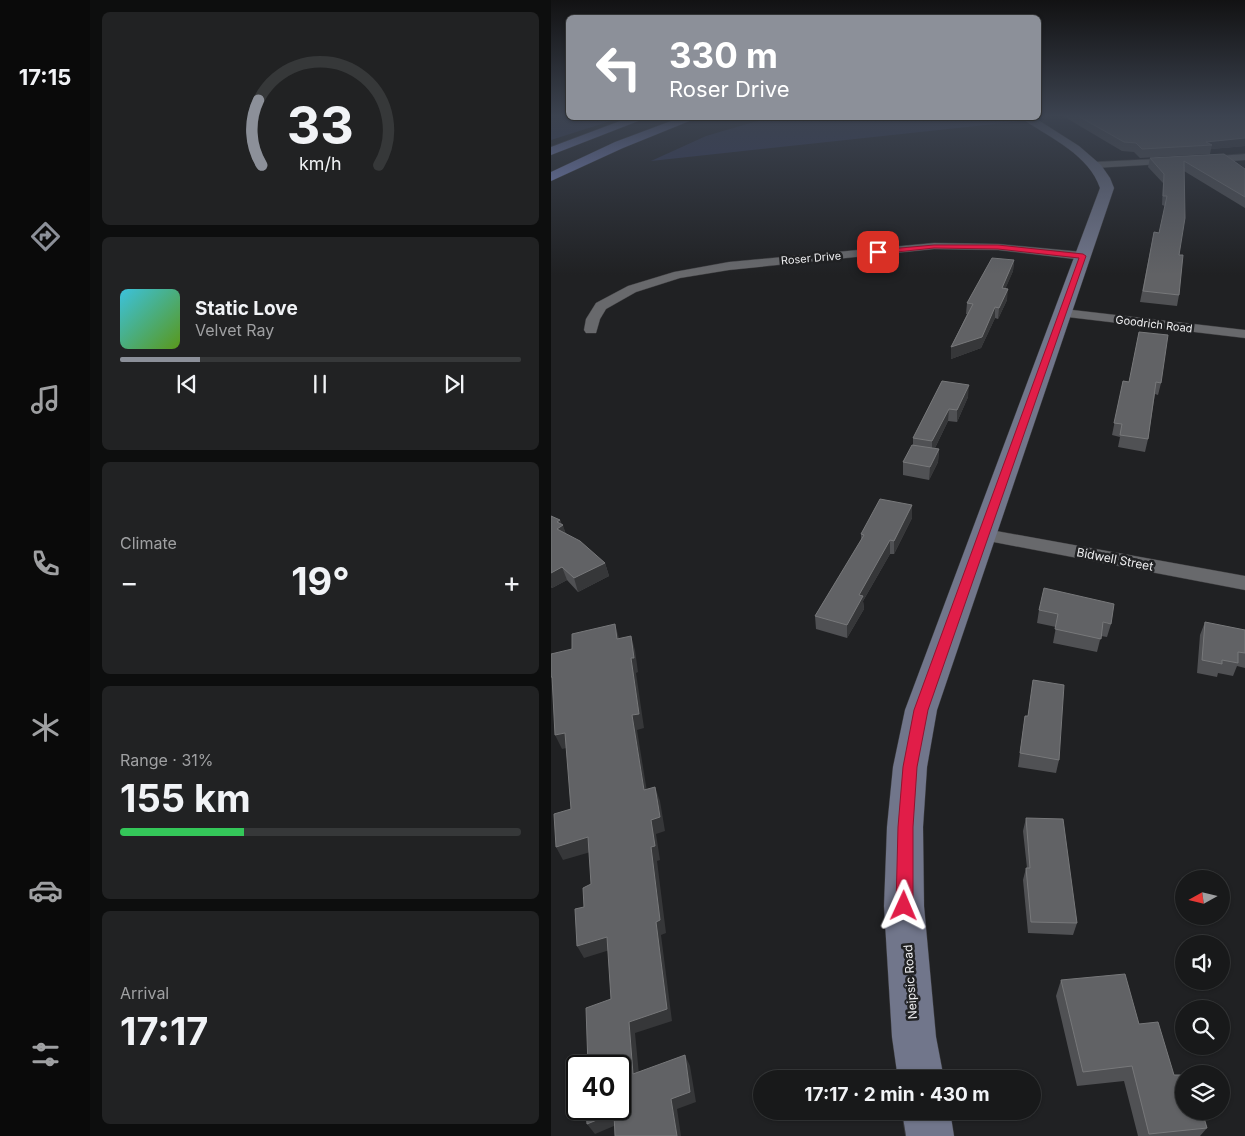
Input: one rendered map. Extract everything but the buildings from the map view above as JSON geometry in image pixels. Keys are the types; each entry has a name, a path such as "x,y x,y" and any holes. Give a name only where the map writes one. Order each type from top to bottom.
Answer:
{"highway":[{"path":"551,176 566,169"}],"street":[{"name":"Neipsic Road","path":"920,1070 914,1037 904,906 905,827 910,767 921,710 1107,188 1106,181 1098,169"},
{"name":"Roser Drive","path":"591,330 593,319 601,306 632,289 678,275 729,266 934,246 998,247 1083,256"},
{"name":"Goodrich Road","path":"1064,313 1245,334"},
{"name":"Bidwell Street","path":"985,534 1245,583"},
{"path":"927,1120 930,1136"}],"route":[{"path":"878,252 934,246 998,247 1083,256 921,710 910,767 905,827 904,906"}]}
